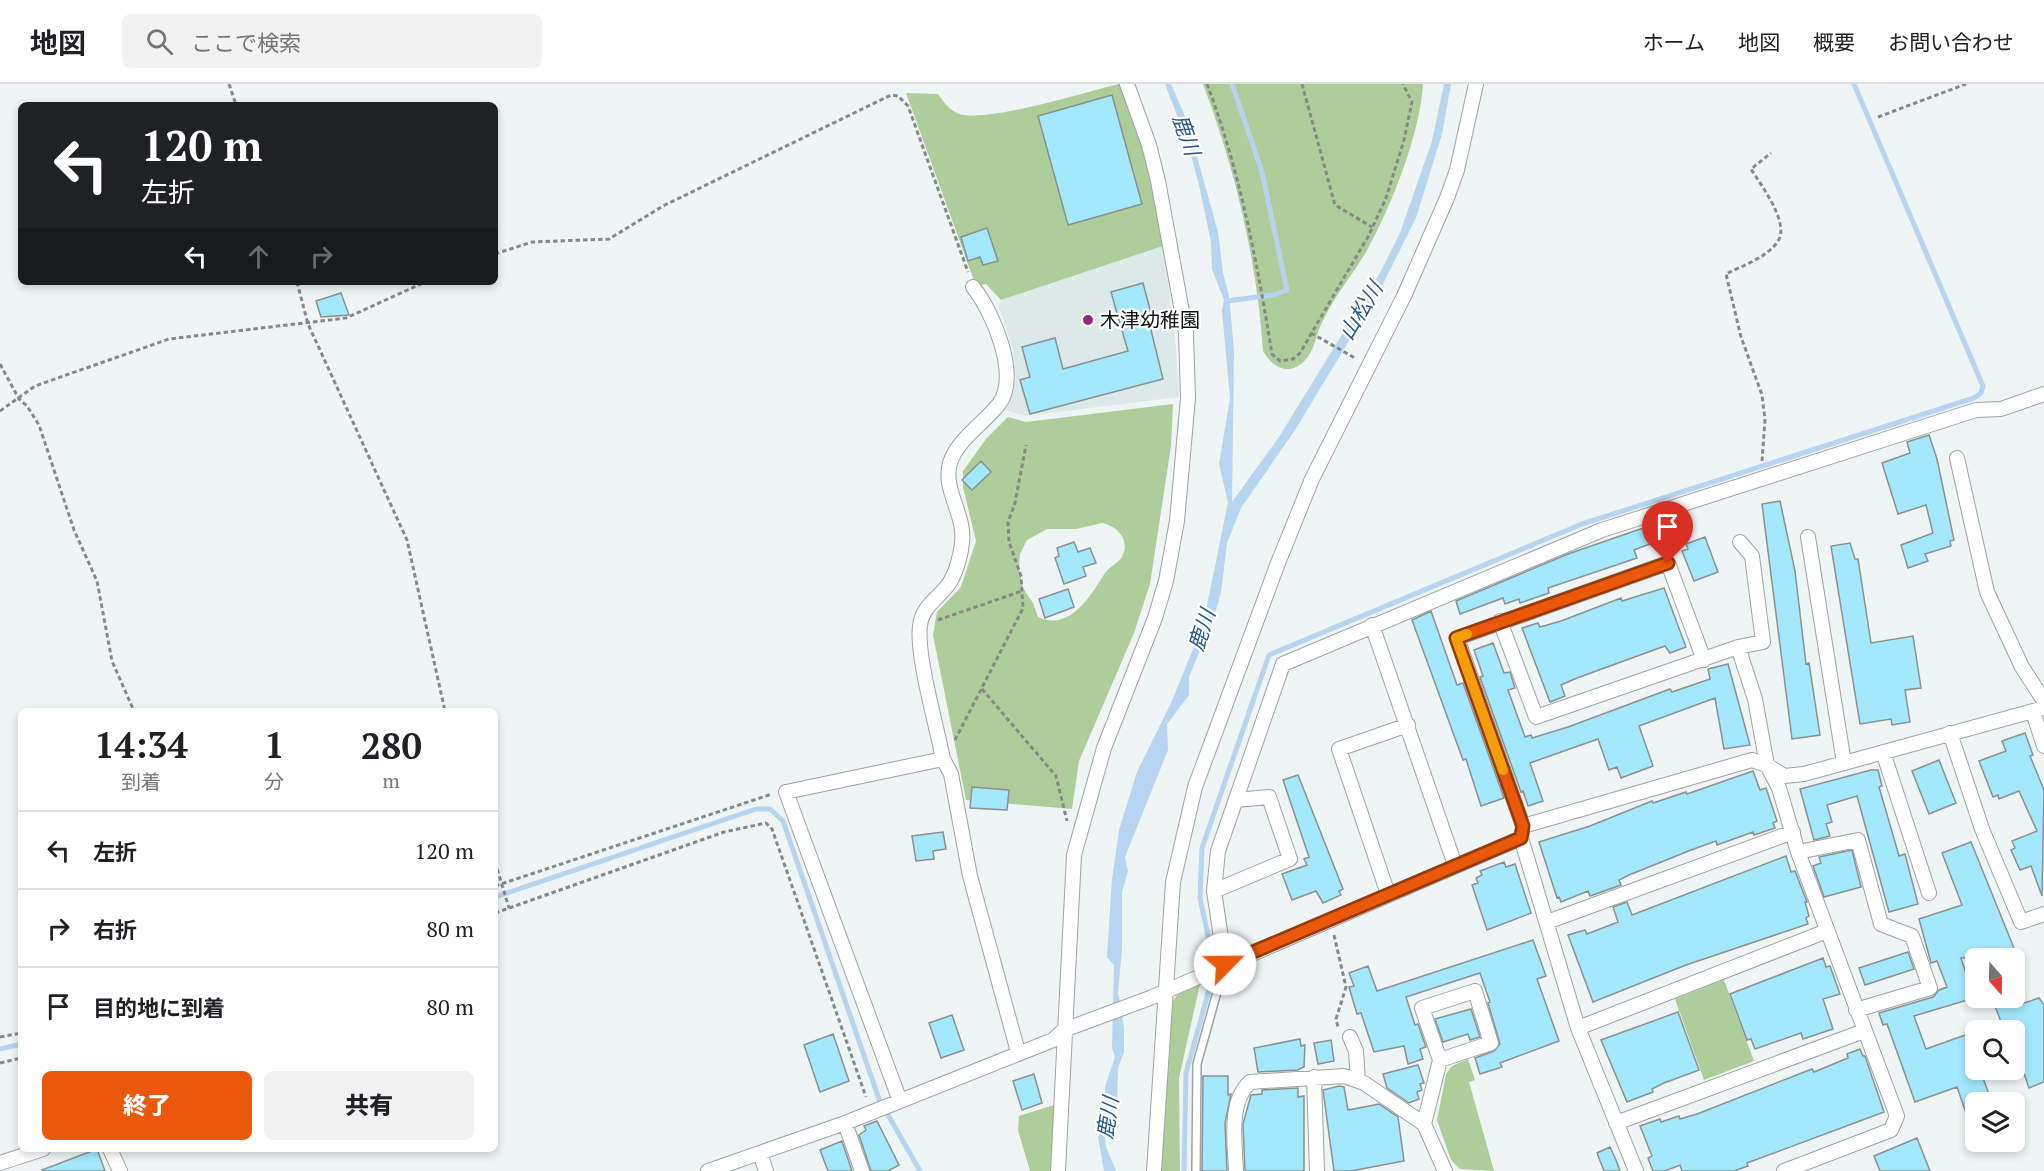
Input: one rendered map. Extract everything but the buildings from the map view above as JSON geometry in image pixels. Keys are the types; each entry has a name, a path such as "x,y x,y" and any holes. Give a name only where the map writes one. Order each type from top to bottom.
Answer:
{"street":[{"path":"1058,1171 1074,855 1104,748 1155,618 1166,581 1177,521 1188,398 1186,333 1158,181 1149,145 1127,84"},
{"path":"1154,1171 1166,989 1166,954 1173,882 1195,787 1291,529 1312,479 1370,366 1447,198 1457,170 1476,84"},
{"path":"973,287 984,301 1007,364 1007,384 999,403 958,450 949,466 950,485 962,527 962,546 950,582 923,612 919,640 943,759 951,774 970,876 1018,1052"},
{"path":"1225,964 1214,891 1218,852 1283,664 1602,530 1976,410 2001,408 2044,394"},
{"path":"1957,458 1987,592 2022,667 2044,701"},
{"path":"1808,537 1844,764"},
{"path":"1500,621 1536,717 1737,647 1763,642 1752,556 1740,542"},
{"path":"1636,1171 1578,1028 1522,832 1456,638 1668,563 1704,660"},
{"path":"1372,625 1455,865"},
{"path":"1737,647 1755,699 1767,765 1779,788 1798,852 1897,1116 1891,1130 1784,1171"},
{"path":"708,1171 845,1123 1018,1052 1053,1040 1064,1030 1150,998 1166,989 1455,865 1522,832 1752,760 1767,765 1784,776 1844,764 2039,710 2044,746"},
{"path":"1388,894 1339,749 1408,725"},
{"path":"1950,733 1982,829 2021,922 2044,914"},
{"path":"1883,752 1929,893"},
{"path":"897,1103 786,792 943,759"},
{"path":"1214,891 1290,859 1269,797 1236,800"},
{"path":"1547,922 1793,832"},
{"path":"1798,852 1858,840 1881,924 1912,936 1930,988 1856,1010"},
{"path":"1578,1028 1827,931"},
{"path":"1424,1124 1440,1060 1422,1008 1475,991 1491,1043 1440,1060"},
{"path":"1616,1124 1864,1031"},
{"path":"1350,1037 1356,1051 1358,1081"},
{"path":"1236,1171 1235,1122 1241,1090 1250,1082 1344,1076 1358,1081 1424,1124 1445,1171 1436,1171"},
{"path":"1314,1077 1317,1171"},
{"path":"845,1123 862,1171"},
{"path":"0,1163 34,1152"},
{"path":"111,1152 120,1171"},
{"path":"760,1153 766,1171"}],"lane":[{"path":"1196,1171 1197,1064 1225,964"}],"path":[{"path":"229,84 235,102"},
{"path":"1207,84 1221,120 1246,212 1272,354 1280,361 1293,359 1300,353 1372,227 1386,198 1404,140 1412,102 1403,84"},
{"path":"1302,84 1335,205 1372,227"},
{"path":"1878,117 1966,84"},
{"path":"498,253 532,242 609,239 663,206 855,110 891,95 898,96 908,106 973,287"},
{"path":"1762,459 1765,420 1762,395 1740,337 1726,274 1764,254 1778,241 1781,229 1776,210 1751,169 1771,153"},
{"path":"298,285 308,324 407,540 444,708"},
{"path":"0,411 35,386 169,339 346,318 418,285"},
{"path":"1311,333 1370,366"},
{"path":"0,364 19,399 27,406 39,425 74,530 92,567 101,600 112,661 133,708"},
{"path":"943,759 1023,608 1022,576 1009,542 1008,522 1015,503 1026,445"},
{"path":"920,627 1022,591"},
{"path":"981,688 1056,776 1067,823"},
{"path":"498,885 742,802 786,792"},
{"path":"498,912 724,832 766,823 772,829 873,1112"},
{"path":"498,871 509,908"},
{"path":"1330,919 1346,987 1336,1019 1337,1027 1350,1037"},
{"path":"0,1037 18,1034"},
{"path":"0,1063 18,1059"}],"shaded area":[{"name":"木津幼稚園","path":"1163,246 1175,335 1179,397 1025,416 1006,410 1016,380 1013,350 999,306 1001,300"}],"green space":[{"path":"1119,84 1149,161 1163,246 1001,300 986,284 976,286 906,93 938,94 946,105 957,113 988,115"},
{"path":"1203,84 1423,84 1421,104 1410,148 1385,214 1366,252 1326,315 1307,359 1291,369 1276,366 1263,351 1256,283 1243,215 1215,116"},
{"path":"1173,404 1171,446 1150,584 1134,633 1079,761 1072,809 966,800 933,635 937,612 961,587 976,541 963,487 963,471 986,439 1008,417 1026,422","holes":["1102,523 1113,527 1124,540 1122,557 1107,571 1086,601 1070,615 1060,620 1038,617 1033,603 1023,588 1019,567 1020,554 1027,540 1047,529 1076,529"]},
{"path":"1724,980 1754,1061 1704,1080 1675,999"},
{"path":"1200,984 1179,1078 1180,1171 1161,1171 1173,1001 1177,995"},
{"path":"1468,1059 1475,1080 1469,1082 1494,1171 1460,1169 1451,1160 1437,1120 1446,1074 1452,1066"},
{"path":"1054,1105 1051,1171 1030,1171 1018,1130 1019,1116"}],"water":[{"path":"1165,84 1171,84 1187,121 1218,232 1223,273 1229,296 1234,350 1232,502 1279,437 1381,271 1400,233 1432,141 1444,84 1451,84 1442,134 1416,218 1380,290 1295,430 1241,508 1227,543 1221,592 1214,617 1189,677 1189,695 1167,724 1168,750 1125,857 1128,871 1122,892 1122,949 1118,993 1124,1027 1124,1052 1118,1068 1117,1103 1105,1134 1106,1147 1116,1171 1104,1171 1098,1137 1105,1117 1105,1087 1115,1057 1112,1048 1114,965 1107,957 1112,879 1119,830 1137,772 1171,703 1203,625 1228,502 1219,464 1230,398 1222,311 1224,300 1212,269 1211,242 1188,144"}],"waterway":[{"path":"1227,301 1273,295 1287,290 1262,172 1232,84"},
{"path":"1210,963 1210,945 1200,898 1202,848 1269,655 1582,524 1974,398 1981,393 1983,386 1854,84"},
{"path":"498,896 756,809 770,809 783,821 879,1099 920,1171"},
{"path":"1184,1171 1186,1073 1210,979"},
{"path":"0,1049 18,1045"}],"slow traffic":[{"path":"1467,634 1456,638 1503,770"}],"place":[{"name":"木津幼稚園","path":"1088,320"}],"route":[{"path":"1225,964 1521,838 1523,826 1456,638 1668,563"}],"water label":[{"name":"鹿川","path":"1186,135"},
{"name":"山松川","path":"1361,311"},
{"name":"鹿川","path":"1202,630"},
{"name":"鹿川","path":"1108,1118"}]}
